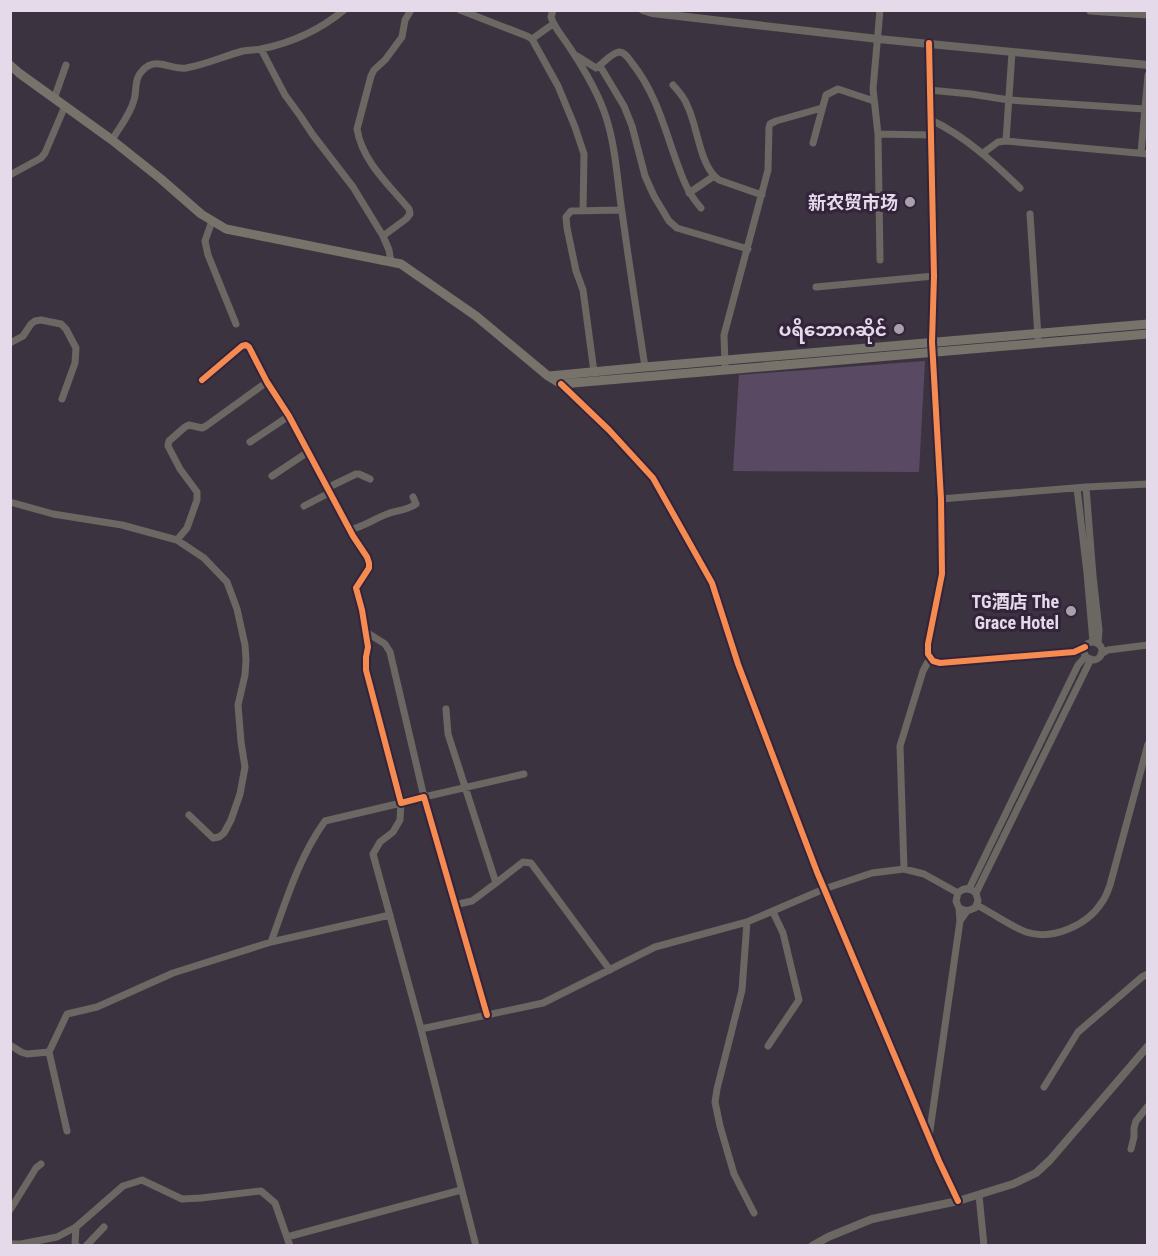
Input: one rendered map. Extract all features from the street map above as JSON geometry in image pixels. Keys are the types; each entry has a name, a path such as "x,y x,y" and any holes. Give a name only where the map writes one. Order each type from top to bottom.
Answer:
{"main road":[{"path":"10,65 15,74 112,140 201,214 226,230 400,264 476,316 548,376 561,384 788,365 932,342 985,343 1144,329"},
{"path":"548,376 787,354 933,352 985,343"},
{"path":"787,354 788,365"}],"street":[{"path":"112,140 131,109 137,77 142,70 152,64 160,63 182,68 244,51 261,49 305,34 333,19 344,10"},
{"path":"383,236 406,219 410,214 409,209 368,160 357,129 371,76 402,37 405,20 411,10"},
{"path":"460,10 532,39 558,86 576,127 584,154 583,210"},
{"path":"553,10 551,17 553,24 575,55 598,95 606,118 614,149 645,366"},
{"path":"643,10 652,13 878,39 1148,65"},
{"path":"880,10 873,89 878,134 880,260"},
{"path":"1090,11 1148,15"},
{"path":"532,39 553,24"},
{"path":"929,43 934,276 932,342 942,574 927,651 933,661 940,663 1074,652 1087,654 1096,659 1100,647 1086,487"},
{"path":"261,49 285,95 353,187 383,236 391,262"},
{"path":"575,55 596,68 618,52 624,54 635,67 660,111 689,194 701,208"},
{"path":"1006,141 1012,52"},
{"path":"54,99 66,65"},
{"path":"600,66 624,106 632,126 647,182 669,221 677,228 748,249"},
{"path":"983,153 998,142 1006,141 1144,154 1144,109 1148,75"},
{"path":"673,86 688,106 705,158 714,176 719,180 762,195"},
{"path":"813,143 825,97 836,89 874,101"},
{"path":"929,90 1009,100 1144,109"},
{"path":"10,175 45,153 65,106"},
{"path":"726,370 724,335 726,322 768,170 770,124 822,108"},
{"path":"930,120 946,127 983,153 1020,188"},
{"path":"878,134 931,135"},
{"path":"689,194 714,176"},
{"path":"594,372 583,290 576,271 566,217 571,211 621,210"},
{"path":"1030,214 1039,339"},
{"path":"212,221 205,241 208,255 236,324"},
{"path":"816,286 934,276"},
{"path":"10,343 23,336 35,321 61,324 66,329 76,348 75,363 62,399"},
{"path":"202,380 242,346 249,347 369,563 369,568 356,588 368,648 366,670 400,803 400,820 393,832 380,842 373,854 421,1029 476,1245"},
{"path":"177,540 187,528 197,501 197,492 180,469 168,446 169,441 189,425 202,428 206,426 267,382"},
{"path":"561,384 609,430 652,478 712,583 738,664 824,889 958,1201"},
{"path":"250,442 289,416"},
{"path":"272,476 308,452"},
{"path":"304,506 356,474 370,479"},
{"path":"940,499 1148,484"},
{"path":"1077,488 1087,573 1100,647"},
{"path":"350,530 391,512 413,506 416,504 413,497"},
{"path":"11,504 53,514 122,525 177,540 204,558 227,582 237,609 245,645 245,675 238,705 245,768 238,800 224,833 213,838 189,815"},
{"path":"366,632 385,644 390,652 424,797 487,1015"},
{"path":"973,891 1065,702 1078,665 1087,654 1088,643 1100,647 1148,645"},
{"path":"904,868 900,746 923,671 930,658"},
{"path":"446,709 448,734 496,883"},
{"path":"977,905 1024,932 1038,935 1063,931 1086,919 1103,901 1110,885 1148,744"},
{"path":"271,942 294,881 314,837 325,821 524,774"},
{"path":"454,905 472,901 523,862 531,864 610,970"},
{"path":"421,1029 543,1003 655,947 747,922 824,889 872,873 904,868 924,874 958,893"},
{"path":"965,889 973,891 978,897 977,905 975,908 963,909 956,901 958,893 965,889"},
{"path":"929,1137 963,909"},
{"path":"768,1046 799,1000 783,933 772,912"},
{"path":"67,1131 50,1052 67,1014 98,1007 173,973 271,942 390,915"},
{"path":"747,922 742,990 715,1102 734,1174 754,1213"},
{"path":"1044,1087 1078,1032 1148,974"},
{"path":"10,1045 27,1054 50,1052"},
{"path":"812,1245 872,1219 958,1201 1028,1178 1043,1168 1148,1046"},
{"path":"1131,1149 1136,1121 1148,1106"},
{"path":"10,1210 36,1168 41,1164"},
{"path":"10,1244 57,1237 76,1227 123,1186 142,1180 182,1199 261,1191 275,1203 290,1245"},
{"path":"287,1237 461,1190"},
{"path":"979,1195 984,1245"},
{"path":"76,1227 75,1244 77,1245"},
{"path":"86,1245 104,1227"}],"shaded area":[{"path":"925,361 919,472 733,471 739,375"}],"cycle path":[{"path":"929,43 934,276 932,342 941,499 942,574 928,654 933,661 940,663 1074,652 1085,647"},
{"path":"202,380 242,346 249,347 353,536 367,557 369,568 356,588 368,647 366,670 401,803 424,797 487,1015"},
{"path":"561,384 609,430 653,478 712,583 738,664 817,872 958,1201"}],"place":[{"name":"新农贸市场","path":"910,202"},
{"name":"ပရိဘောဂဆိုင်","path":"899,329"},
{"name":"TG酒店 The Grace Hotel","path":"1071,611"}]}
